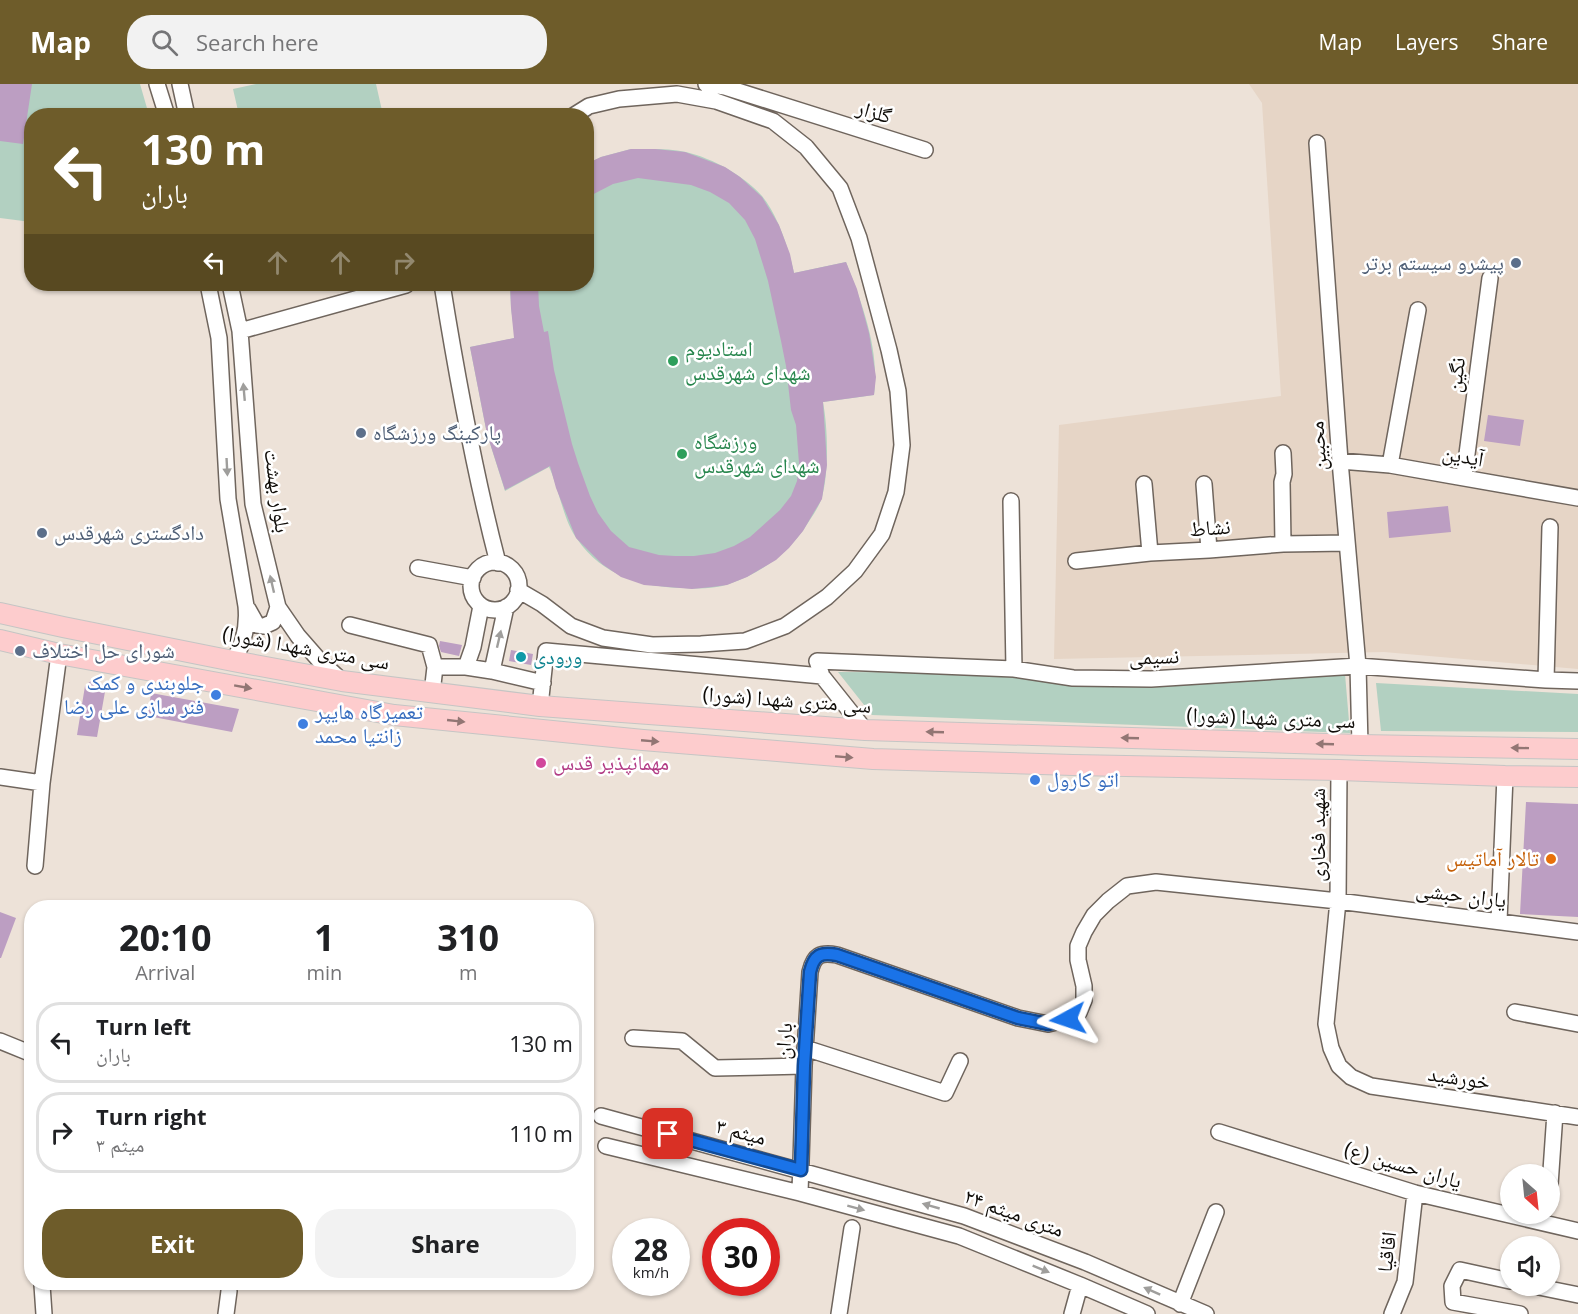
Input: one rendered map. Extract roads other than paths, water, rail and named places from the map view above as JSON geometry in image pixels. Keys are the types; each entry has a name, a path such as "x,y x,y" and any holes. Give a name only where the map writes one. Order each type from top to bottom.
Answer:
{"main road":[{"name":"سی متری شهدا (شورا)","path":"0,613 342,681 540,706 866,730 1360,745 1578,749"},
{"path":"59,654 63,627"},
{"path":"0,640 59,654 394,715 643,740 873,759 1578,777"},
{"path":"866,730 873,759"}],"street":[{"path":"158,84 165,108"},
{"path":"180,84 185,108"},
{"name":"گلزار","path":"706,84 725,86 925,150"},
{"path":"518,590 572,626 603,638 652,645 745,641 785,626 827,597 855,571 882,534 896,492 902,445 898,391 860,238 840,188 806,147 773,121 717,101 677,94 619,99 586,108"},
{"name":"محبین","path":"1317,143 1340,461 1359,666 1360,745"},
{"name":"نگین","path":"1464,477 1490,278"},
{"path":"209,291 219,338 228,499 248,621 238,654 233,661"},
{"name":"بلوار بهشت","path":"231,291 240,335 253,504 278,607 298,636 342,681"},
{"path":"219,338 240,335 386,291"},
{"path":"443,291 452,350 498,563"},
{"path":"1390,465 1418,310"},
{"path":"1283,453 1283,544"},
{"name":"آیدین","path":"1340,461 1390,465 1578,498"},
{"path":"1144,484 1150,553"},
{"path":"1204,484 1209,550"},
{"path":"1011,501 1014,669"},
{"path":"1546,680 1550,527"},
{"name":"نشاط","path":"1076,561 1150,553 1283,544 1347,543"},
{"path":"490,563 498,563 512,569 516,575 518,590 516,597 506,607 494,610 476,601 471,586 477,571 490,563"},
{"path":"418,568 473,578"},
{"path":"246,606 257,625 264,626 273,622 278,607"},
{"path":"466,667 482,606"},
{"path":"492,671 506,607"},
{"path":"350,625 429,645 435,667 432,693"},
{"path":"540,706 546,651 822,676 866,730"},
{"path":"34,866 59,654"},
{"name":"نسیمی","path":"822,676 817,660 1014,669 1073,678 1151,679 1359,666 1578,681"},
{"path":"435,667 466,667 543,682"},
{"name":"شهید فخاری","path":"1339,770 1338,901 1326,1024 1331,1048 1339,1066"},
{"path":"1499,921 1505,776"},
{"path":"0,777 42,783"},
{"name":"یاران حبشی","path":"820,955 828,953 837,955 1018,1018 1048,1024 1068,1019 1079,1012 1084,1000 1084,986 1078,960 1078,946 1094,915 1127,886 1156,882 1338,901 1578,932"},
{"name":"باران","path":"800,1193 810,972 813,960 820,955"},
{"path":"1515,1012 1578,1024"},
{"path":"633,1038 682,1041 715,1068 804,1066"},
{"path":"0,1041 24,1051"},
{"path":"805,1048 945,1093 960,1061"},
{"name":"خورشید","path":"1339,1066 1351,1077 1371,1086 1578,1117"},
{"path":"1551,1164 1555,1113"},
{"name":"میثم ۳","path":"601,1116 801,1170"},
{"name":"یاران حسین (ع)","path":"1219,1132 1415,1193 1500,1209"},
{"path":"606,1146 800,1193"},
{"name":"۲۴ متری میثم","path":"801,1170 964,1216 1085,1262 1206,1314"},
{"name":"۲۴ متری میثم","path":"800,1193 959,1236 1147,1314"},
{"name":"اقاقیا","path":"1392,1314 1405,1282 1415,1193"},
{"path":"1180,1304 1216,1212"},
{"path":"959,1236 964,1216"},
{"name":"یاران حسین (ع)","path":"1560,1223 1578,1231"},
{"path":"839,1314 852,1228"},
{"path":"1500,1279 1460,1270 1452,1286 1453,1302 1520,1314"},
{"path":"1072,1314 1080,1285"},
{"path":"42,1290 44,1314"},
{"path":"225,1314 229,1291"},
{"path":"1560,1291 1578,1295"}],"place":[{"name":"پیشرو سیستم برتر","path":"1516,263"},
{"name":"استادیوم شهدای شهرقدس","path":"673,361"},
{"name":"پارکینگ ورزشگاه","path":"361,433"},
{"name":"ورزشگاه شهدای شهرقدس","path":"682,454"},
{"name":"دادگستری شهرقدس","path":"42,533"},
{"name":"شورای حل اختلاف","path":"20,651"},
{"name":"ورودی","path":"521,657"},
{"name":"جلوبندی و کمک فنر سازی علی رضا","path":"216,695"},
{"name":"تعمیرگاه هایپر زانتیا محمد","path":"303,724"},
{"name":"مهمانپذیر قدس","path":"541,763"},
{"name":"اتو کارول","path":"1035,780"},
{"name":"تالار آماتیس","path":"1551,859"}]}
